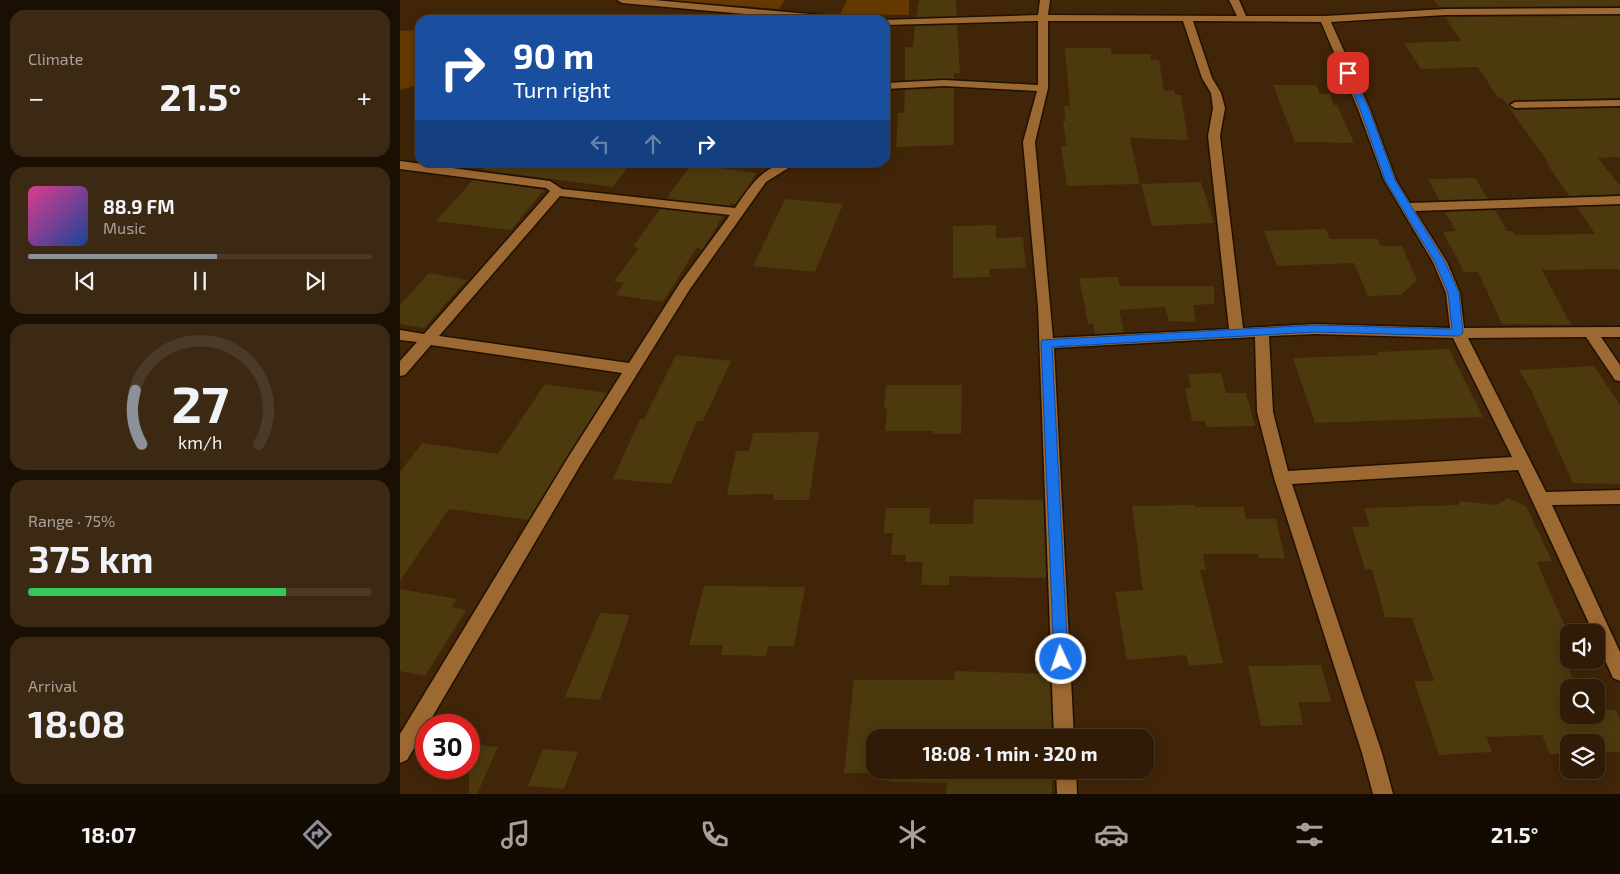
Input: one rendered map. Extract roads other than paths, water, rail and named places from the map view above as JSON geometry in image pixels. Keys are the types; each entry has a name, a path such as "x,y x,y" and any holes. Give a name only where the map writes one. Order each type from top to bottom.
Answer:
{"street":[{"path":"622,0 788,15"},
{"path":"1045,0 1043,18 1043,88 1029,142 1045,307 1064,729"},
{"path":"1234,0 1242,19"},
{"path":"890,22 1043,18 1325,19 1445,12 1620,11"},
{"path":"1187,19 1207,78 1216,93 1219,108 1214,136 1237,334"},
{"path":"1325,19 1364,109 1390,180 1440,262 1453,293 1458,333 1541,499 1620,672"},
{"path":"890,86 944,83 1043,88"},
{"path":"1515,104 1620,104"},
{"path":"400,165 550,185 559,192"},
{"path":"400,753 631,369 684,286 736,212 762,179 783,167"},
{"path":"400,371 553,194 559,192 736,212"},
{"path":"1407,207 1620,200"},
{"path":"1046,343 1237,334 1262,331 1381,329 1458,333 1591,334 1620,332"},
{"path":"1262,331 1265,412 1282,478 1384,794"},
{"path":"1591,334 1620,376"},
{"path":"400,335 631,369"},
{"path":"1282,478 1522,463"},
{"path":"1541,499 1620,497"},
{"path":"1066,779 1067,794"}]}
